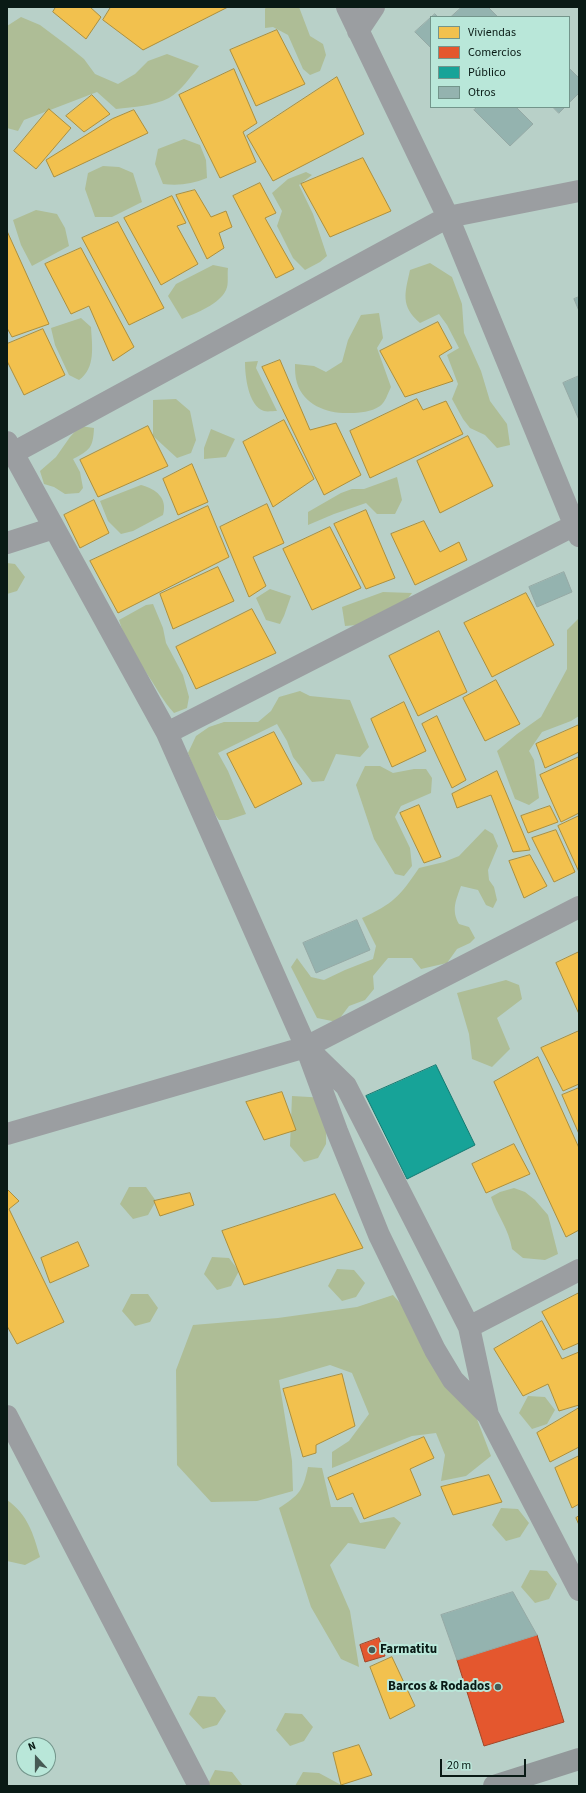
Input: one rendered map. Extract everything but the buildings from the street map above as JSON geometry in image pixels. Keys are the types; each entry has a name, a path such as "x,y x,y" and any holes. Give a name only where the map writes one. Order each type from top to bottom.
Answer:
{"main road":[{"path":"494,1786 579,1759"}],"street":[{"path":"167,733 578,528 448,217 347,7"},
{"path":"358,31 374,7"},
{"path":"488,1415 453,1380 435,1350 379,1235 337,1131 306,1048 167,733 10,447 448,217 579,191"},
{"path":"7,542 54,528"},
{"path":"7,1134 306,1048 579,907"},
{"path":"306,1048 346,1086 469,1327 488,1415 579,1590"},
{"path":"469,1327 579,1270"},
{"path":"7,1416 15,1450 199,1786"}],"green space":[{"path":"266,7 299,7 310,36 323,44 326,55 320,71 310,75 303,69 288,35 273,27 265,28"},
{"path":"21,17 40,25 68,46 84,59 95,74 118,84 135,74 148,61 167,54 199,66 178,91 163,101 143,106 116,109 97,92 24,120 18,131 7,128 7,26"},
{"path":"184,139 200,145 206,160 207,178 185,184 163,184 155,164 158,149"},
{"path":"103,166 119,167 133,173 142,202 112,217 95,217 85,189 88,173"},
{"path":"306,172 312,175 299,185 313,214 327,256 320,262 305,270 293,258 277,226 282,211 272,193 288,179"},
{"path":"36,210 57,214 65,228 69,246 32,266 21,245 13,220"},
{"path":"430,263 452,277 462,304 464,333 481,371 490,401 507,424 510,445 497,448 485,435 470,428 463,419 452,399 458,384 447,355 459,348 447,325 439,314 420,323 409,311 406,292 410,270"},
{"path":"213,265 228,268 226,290 219,300 213,304 182,319 168,296 176,284"},
{"path":"379,313 383,338 377,348 391,387 383,403 377,408 369,411 342,413 326,410 311,403 300,391 295,376 295,364 314,366 326,372 342,362 348,340 361,315"},
{"path":"81,318 91,327 92,356 88,369 79,380 69,375 55,345 51,328"},
{"path":"258,361 256,368 277,411 264,411 259,408 254,403 248,390 245,362"},
{"path":"176,399 190,411 196,440 191,453 177,458 153,436 153,400"},
{"path":"80,426 94,428 93,440 90,448 73,459 80,472 83,488 79,493 65,494 54,487 44,484 40,471 56,457"},
{"path":"211,429 235,439 226,457 204,459 204,448"},
{"path":"397,477 402,500 395,514 377,514 366,503 308,525 308,512 341,493 352,489 364,489"},
{"path":"141,485 160,495 164,504 163,515 133,531 121,534 108,521 100,501"},
{"path":"7,563 15,564 25,577 17,591 7,594"},
{"path":"270,589 291,596 280,624 266,620 256,598"},
{"path":"383,592 412,593 405,602 357,625 345,626 342,607"},
{"path":"153,604 163,628 166,643 183,675 189,697 187,708 174,713 136,656 128,642 119,620 146,605"},
{"path":"579,618 579,716 571,721 542,732 529,751 534,760 539,798 529,805 515,799 497,751 517,734 541,717 567,669 567,630"},
{"path":"300,691 310,696 350,700 369,747 360,757 336,754 324,781 312,782 293,757 287,741 277,724 218,753 228,771 246,814 228,820 219,820 209,806 188,753 196,736 209,727 224,722 258,722 271,711 279,697"},
{"path":"365,766 380,766 393,773 414,769 426,769 432,778 431,793 401,806 395,817 410,848 412,866 404,876 395,874 374,839 356,785"},
{"path":"485,829 493,834 498,846 488,870 489,880 494,887 497,900 493,908 486,905 478,890 461,886 455,905 455,914 459,924 469,927 475,938 470,943 457,949 447,963 421,969 412,958 388,958 373,976 374,989 365,1000 349,1006 337,1022 317,1018 291,967 297,958 311,977 324,980 373,959 376,946 362,918 381,908 395,898 419,868 444,862 459,856"},
{"path":"506,980 519,985 522,999 497,1018 510,1049 492,1067 472,1059 469,1034 457,993"},
{"path":"292,1096 327,1098 326,1144 318,1158 304,1162 290,1146"},
{"path":"129,1187 146,1187 156,1201 148,1215 133,1219 120,1204"},
{"path":"514,1188 525,1192 535,1200 548,1215 558,1254 545,1260 523,1258 512,1249 506,1229 491,1197 500,1192"},
{"path":"212,1257 229,1258 239,1271 231,1286 217,1290 204,1274"},
{"path":"337,1269 354,1270 365,1283 356,1297 342,1301 328,1286"},
{"path":"131,1294 148,1294 158,1308 150,1322 135,1326 122,1311"},
{"path":"393,1295 418,1323 475,1414 491,1456 466,1476 441,1481 445,1455 436,1433 412,1436 332,1468 332,1452 349,1441 369,1414 352,1373 330,1365 279,1380 292,1461 293,1491 257,1501 211,1502 177,1465 176,1370 193,1325 278,1318 357,1307"},
{"path":"528,1396 545,1397 555,1410 547,1424 532,1429 519,1413"},
{"path":"308,1467 322,1468 331,1507 352,1507 360,1523 394,1517 401,1523 385,1549 348,1543 330,1565 350,1611 359,1667 341,1659 311,1607 279,1508 296,1496 299,1492 304,1482"},
{"path":"7,1500 25,1518 32,1532 40,1557 25,1565 7,1561"},
{"path":"501,1508 518,1509 529,1523 520,1537 506,1541 492,1525"},
{"path":"530,1570 547,1571 557,1584 549,1599 535,1603 521,1587"},
{"path":"198,1696 215,1697 226,1711 217,1725 203,1729 189,1714"},
{"path":"285,1713 302,1714 313,1727 304,1741 290,1746 276,1730"},
{"path":"215,1770 232,1772 242,1785 207,1786"},
{"path":"303,1772 319,1773 343,1786 295,1786"}],"place":[{"name":"Farmatitu","path":"372,1650"},
{"name":"Barcos & Rodados","path":"498,1687"}]}
